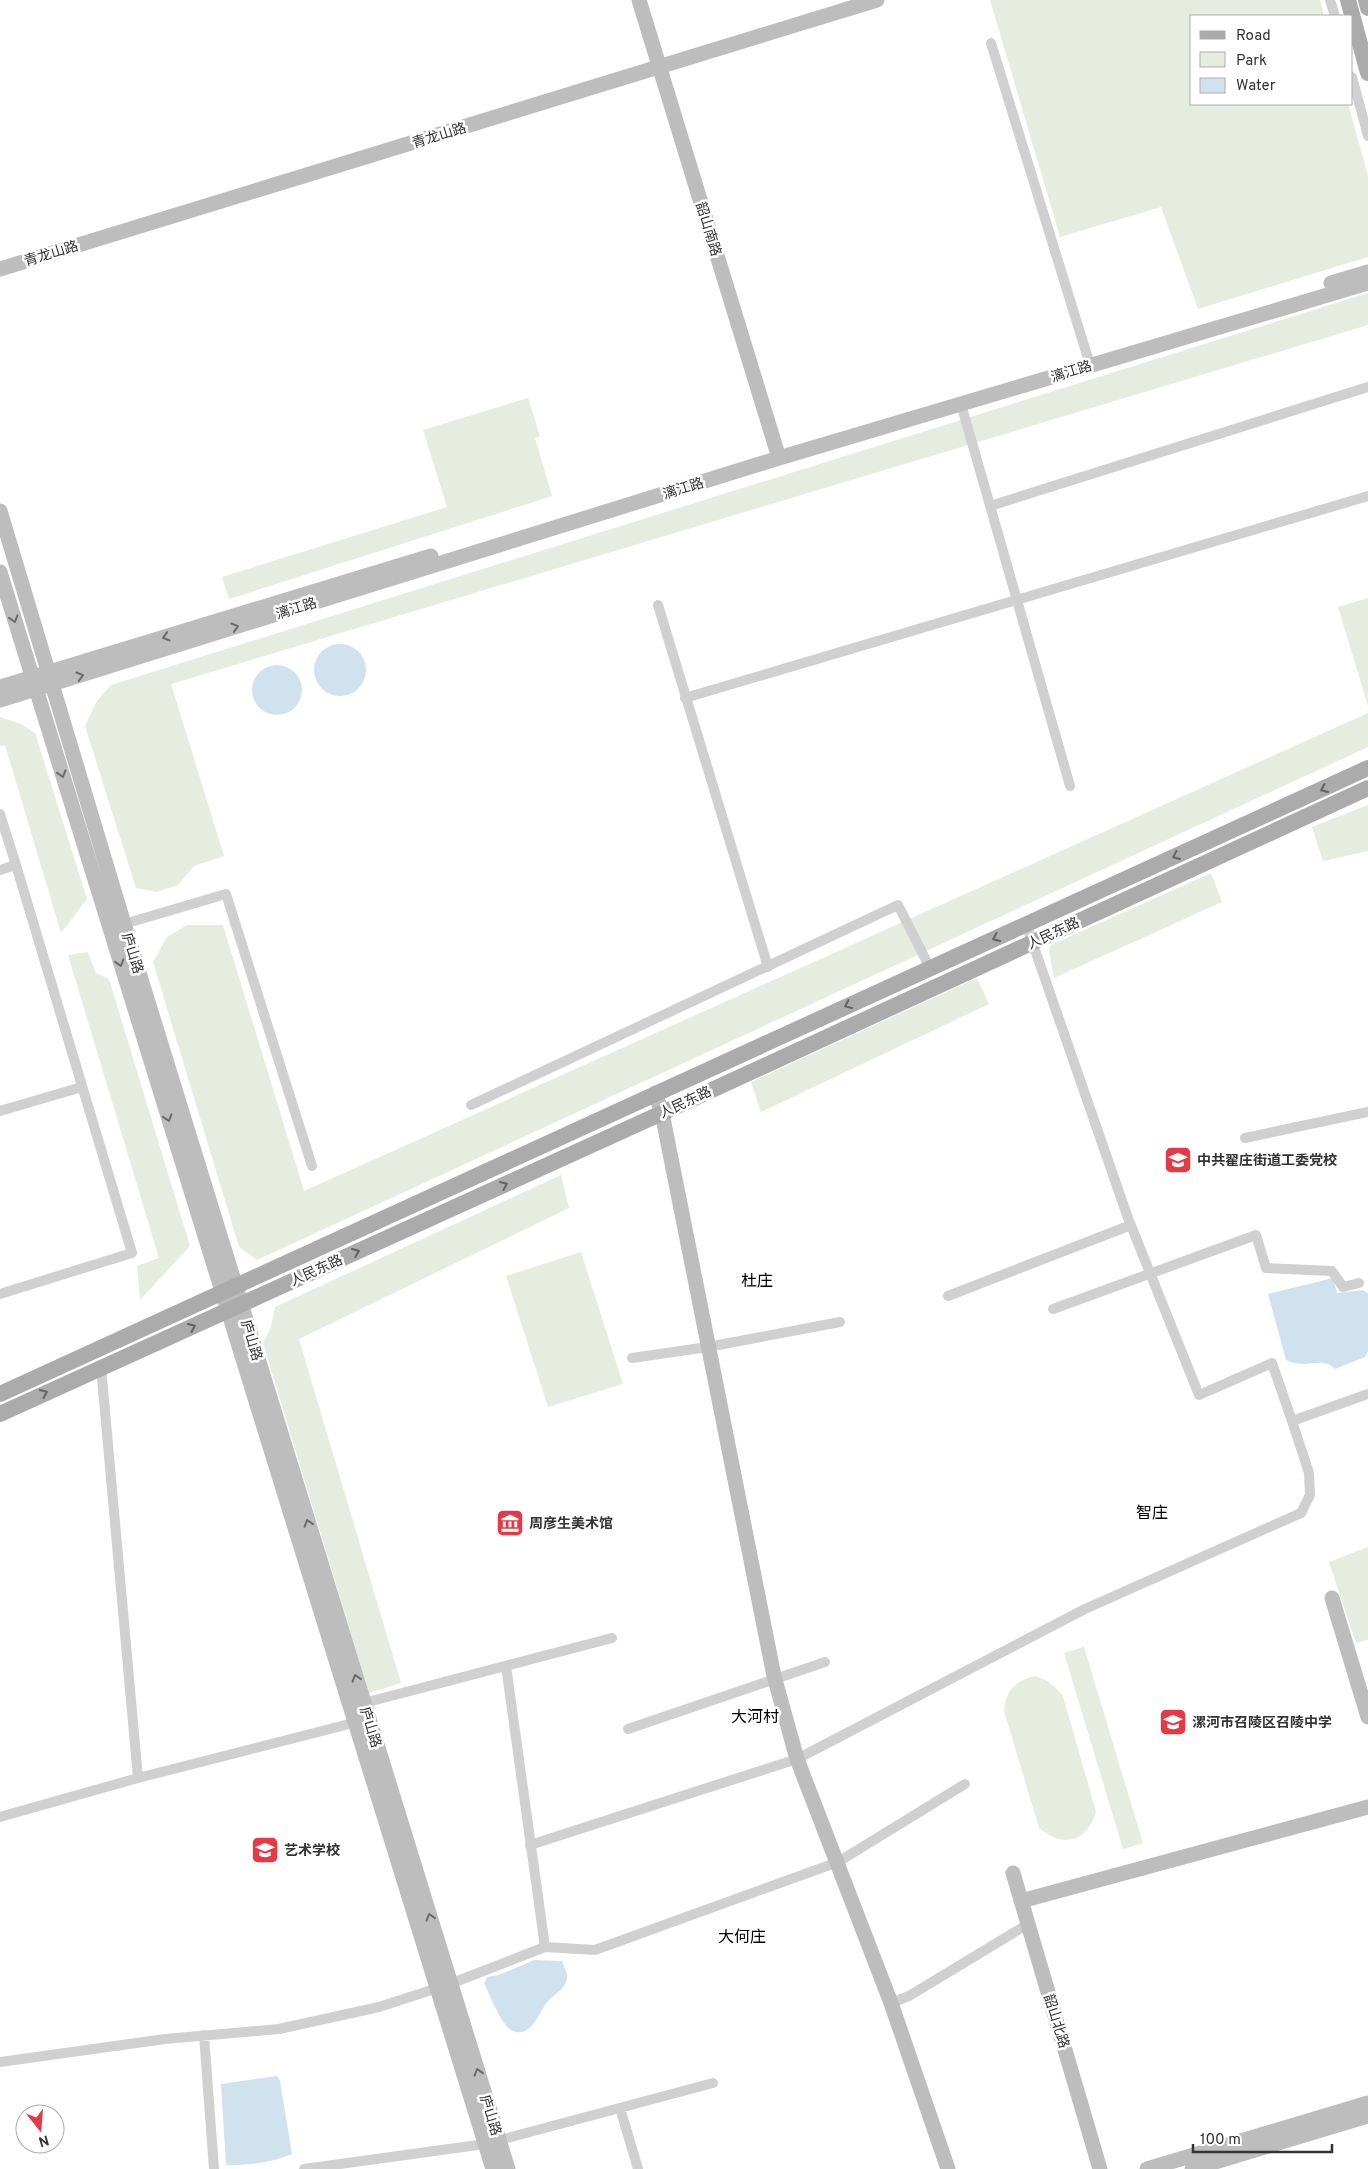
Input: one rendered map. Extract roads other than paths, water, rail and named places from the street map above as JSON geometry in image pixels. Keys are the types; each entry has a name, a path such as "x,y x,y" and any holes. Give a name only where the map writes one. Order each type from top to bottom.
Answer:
{"main road":[{"path":"1348,0 1352,15"},
{"path":"1366,0 1368,8"},
{"path":"1353,18 1368,73"},
{"name":"人民东路","path":"0,1394 1368,768"},
{"name":"人民东路","path":"0,1414 662,1113 1368,788"}],"street":[{"name":"韶山南路","path":"639,0 777,454"},
{"name":"青龙山路","path":"0,269 877,0"},
{"path":"1330,0 1335,15"},
{"path":"991,43 1089,362"},
{"path":"1353,81 1368,136"},
{"name":"漓江路","path":"777,454 961,404 1368,272"},
{"name":"漓江路","path":"0,687 50,679 777,454 1089,362 1368,283"},
{"path":"990,506 1368,387"},
{"path":"961,404 1070,786"},
{"path":"685,698 1368,496"},
{"name":"庐山路","path":"0,511 50,679 117,926"},
{"name":"庐山路","path":"0,572 34,683 117,926 492,2142 508,2169"},
{"path":"658,605 768,966"},
{"name":"漓江路","path":"0,700 34,683"},
{"path":"0,814 4,839 16,865 132,1253 0,1294"},
{"path":"0,870 16,865"},
{"path":"117,926 226,894 312,1166"},
{"path":"472,1105 898,905 930,968"},
{"path":"530,1844 797,1759 1085,1609 1301,1513 1310,1495 1309,1473 1272,1363 1199,1395 1131,1225 1026,924"},
{"path":"0,1111 82,1087"},
{"path":"655,1093 662,1113 775,1678 797,1759 891,2003 948,2169"},
{"path":"1245,1138 1368,1112"},
{"path":"948,1296 1131,1225"},
{"path":"1053,1309 1150,1272 1256,1235 1266,1268 1332,1271 1343,1287 1359,1283"},
{"name":"庐山路","path":"234,1308 364,1703 362,1721"},
{"path":"632,1358 708,1347 840,1322"},
{"path":"101,1367 138,1778"},
{"path":"1292,1421 1368,1394"},
{"path":"1332,1598 1368,1716"},
{"path":"364,1703 612,1638"},
{"path":"628,1729 825,1662"},
{"path":"506,1666 545,1946"},
{"path":"0,1818 138,1778 362,1721"},
{"path":"0,2062 165,2039 279,2029 379,2007 443,1986 545,1946 594,1950 838,1862 965,1784"},
{"path":"1021,1901 1368,1807"},
{"name":"韶山北路","path":"1013,1873 1100,2169"},
{"path":"891,2003 909,1996 1028,1924"},
{"path":"204,2036 214,2169"},
{"path":"304,2169 492,2142 713,2083"},
{"path":"1192,2169 1368,2103"},
{"path":"620,2108 638,2169"},
{"path":"1147,2169 1368,2116"},
{"name":"庐山路","path":"492,2142 493,2169"}],"water":[{"path":"340,644 350,646 358,652 364,660 366,670 364,680 358,688 350,694 340,696 330,694 322,688 316,680 314,670 316,660 322,652 330,646"},
{"path":"277,665 287,667 295,672 300,680 302,690 300,700 295,708 287,713 277,715 267,713 259,708 254,700 252,690 254,680 259,672 267,667"},
{"path":"1333,1278 1337,1293 1363,1290 1368,1293 1368,1351 1365,1357 1335,1369 1325,1363 1300,1364 1286,1360 1268,1294"},
{"path":"534,1960 562,1961 567,1980 563,1987 545,2005 530,2028 518,2032 511,2030 503,2022 484,1983 487,1977 499,1975"},
{"path":"277,2076 280,2081 292,2154 260,2163 226,2165 221,2084"}],"place":[{"name":"中共翟庄街道工委党校","path":"1178,1160"},
{"name":"周彦生美术馆","path":"510,1523"},
{"name":"漯河市召陵区召陵中学","path":"1173,1722"},
{"name":"艺术学校","path":"265,1850"}],"district":[{"name":"杜庄","path":"757,1280"},
{"name":"智庄","path":"1152,1512"},
{"name":"大河村","path":"755,1716"},
{"name":"大何庄","path":"742,1936"}]}
